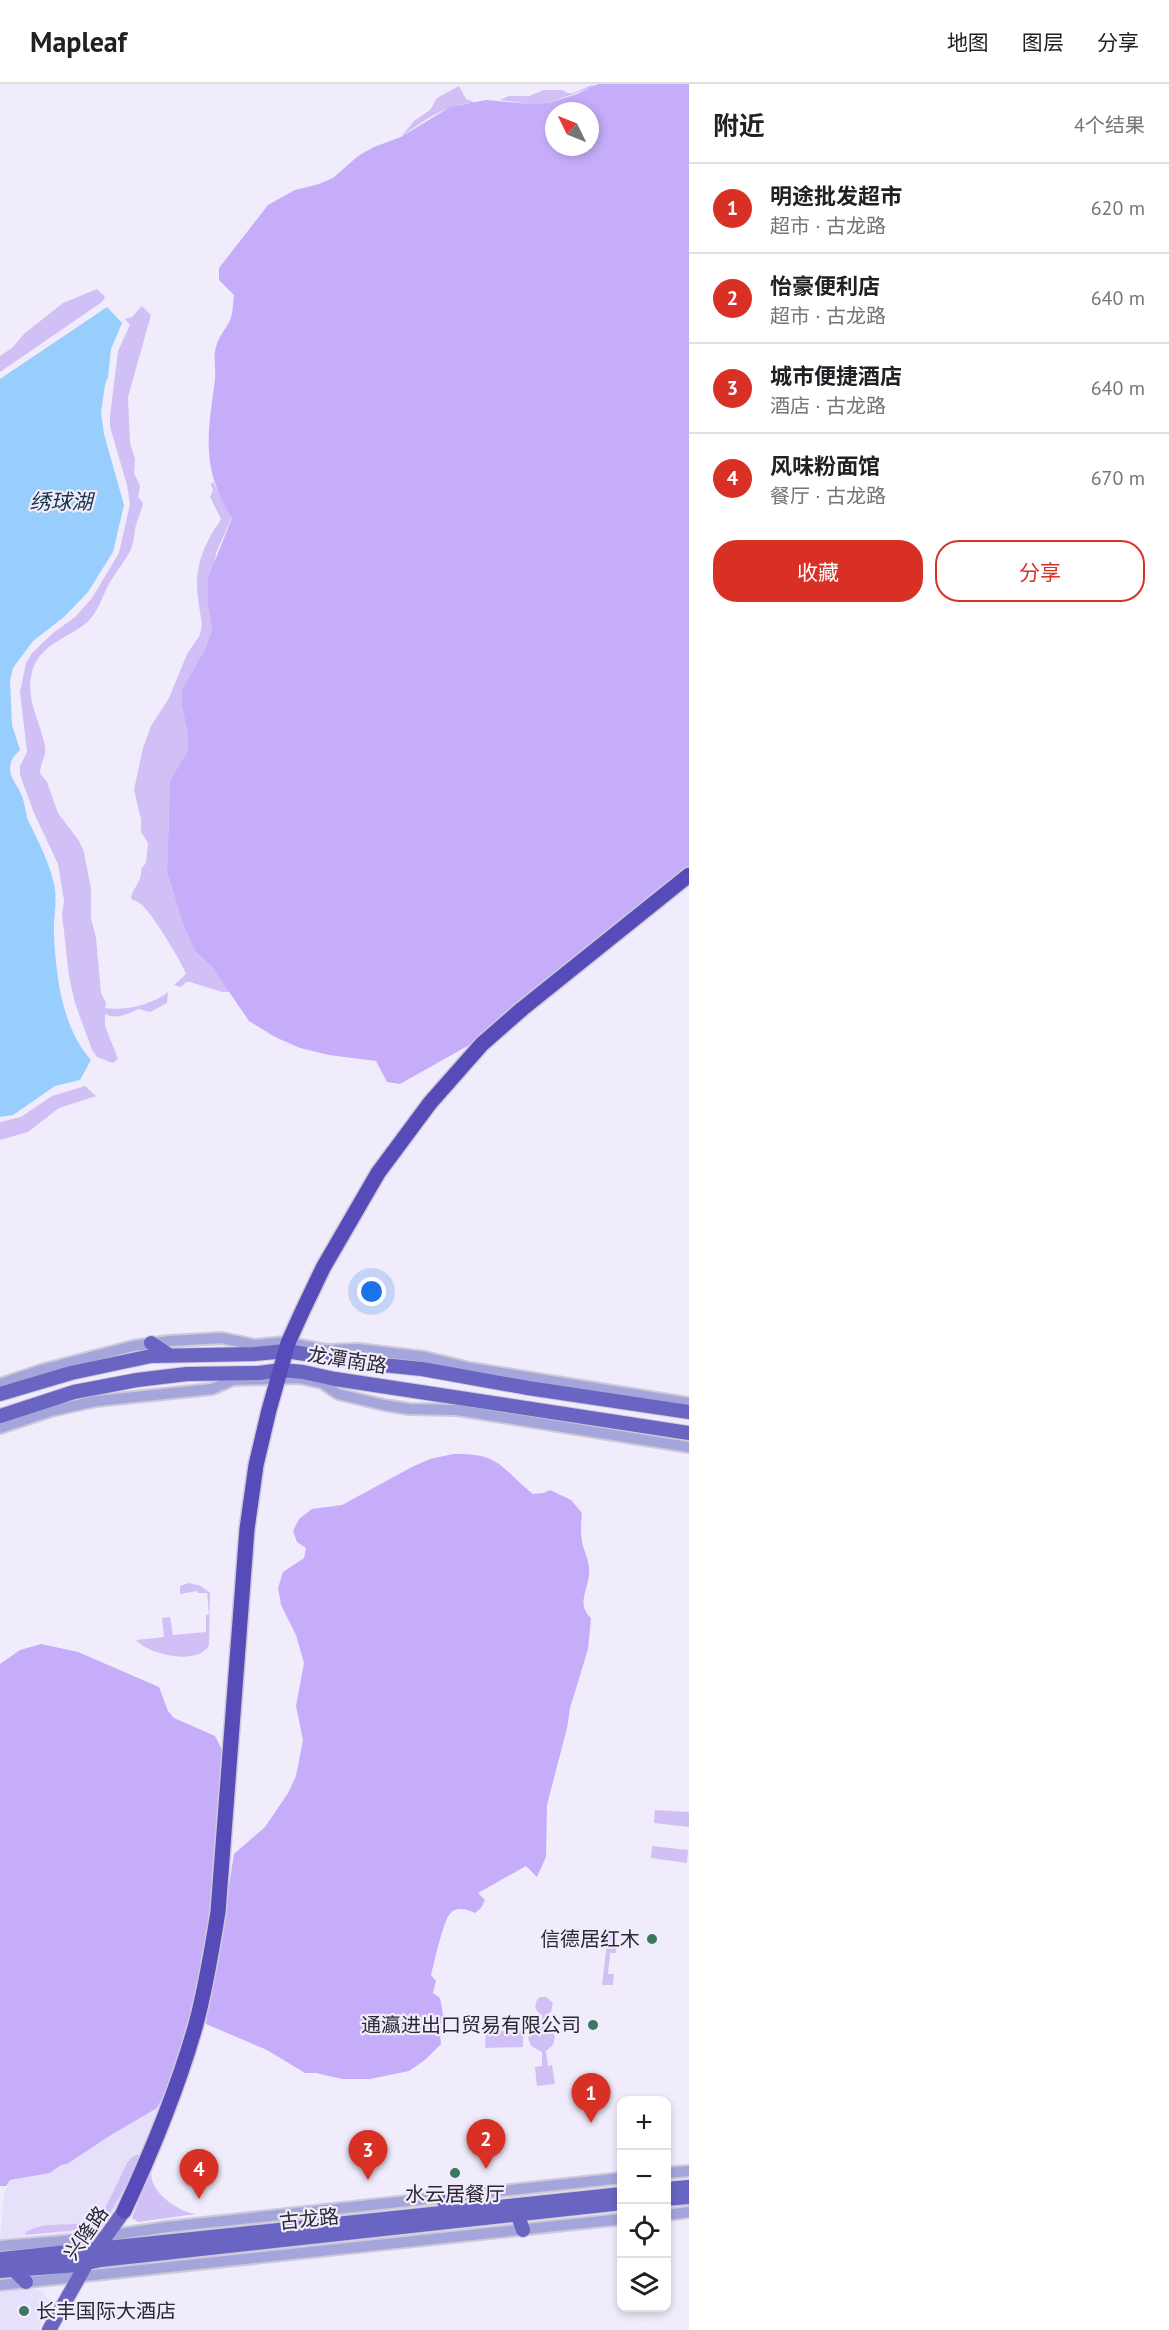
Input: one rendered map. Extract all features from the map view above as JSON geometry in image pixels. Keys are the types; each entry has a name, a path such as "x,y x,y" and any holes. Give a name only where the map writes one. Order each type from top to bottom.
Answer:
{"highway":[{"path":"124,2211 146,2165 185,2058 197,2022 213,1946 218,1912 247,1529 256,1465 287,1347 323,1268 378,1173 430,1103 483,1044 522,1009 689,875"}],"main road":[{"path":"151,1343 169,1355"},
{"name":"龙潭南路","path":"0,1394 71,1373 151,1356 254,1354 287,1347 364,1363 422,1369 528,1388 689,1412"},
{"path":"198,1354 199,1374"},
{"path":"362,1383 364,1363"},
{"name":"龙潭南路","path":"0,1416 75,1392 137,1380 199,1374 280,1375 303,1372 689,1433"},
{"path":"674,1431 684,1445"},
{"path":"671,2189 689,2187"},
{"name":"古龙路","path":"295,2240 452,2213 617,2194"},
{"path":"671,2199 689,2197"},
{"path":"442,2198 452,2213"},
{"name":"古龙路","path":"0,2259 99,2255 295,2240 617,2204"},
{"name":"兴隆路","path":"49,2330 124,2218 124,2211"},
{"path":"285,2215 295,2240"},
{"path":"518,2216 524,2230"},
{"path":"425,2226 432,2239"},
{"name":"兴隆路","path":"58,2330 99,2255"},
{"name":"古龙路","path":"7,2270 99,2255"},
{"path":"7,2270 26,2282"}],"street":[{"path":"0,1384 41,1370 151,1343 222,1338 255,1345 326,1350 357,1349 425,1357 470,1368 689,1403"},
{"path":"0,1428 51,1411 96,1401 212,1389 233,1380 280,1375 322,1383 338,1394 391,1406 409,1409 457,1410 684,1445"},
{"path":"671,2173 689,2171"},
{"path":"0,2285 26,2282 99,2255 285,2215 617,2178"},
{"path":"671,2214 689,2212"},
{"path":"295,2240 432,2239 617,2220"},
{"path":"0,2246 99,2255"}],"shaded area":[{"path":"598,84 689,84 689,866 507,1011 471,1044 400,1084 387,1082 376,1061 329,1055 300,1048 275,1037 249,1021 212,967 195,951 183,923 167,871 170,781 188,750 182,690 204,651 212,630 208,605 208,578 232,518 215,483 209,450 215,351 231,318 234,295 219,280 219,268 268,205 295,190 333,178 358,156 401,137 450,107 486,100 545,103 545,156 599,156 599,102 552,102"},
{"path":"592,85 595,86 545,103 500,100 509,96 529,96 544,90 562,90 573,93"},
{"path":"459,86 466,99 476,103 445,110 401,137 414,121 430,110 437,98"},
{"path":"97,289 105,297 102,302 0,372 0,356 12,348 25,333 63,303"},
{"path":"142,306 151,315 128,397 130,443 135,459 134,473 140,486 138,497 143,503 132,545 93,616 41,655 32,672 30,682 32,701 45,746 40,773 47,782 58,813 79,841 84,852 91,889 91,918 96,938 101,993 106,1003 105,1008 121,1009 138,1006 162,997 168,992 167,1003 150,1012 139,1009 118,1016 105,1014 105,1026 118,1059 113,1063 97,1057 92,1050 75,1003 69,976 62,914 64,901 58,864 34,813 20,775 20,766 27,752 20,692 26,663 32,653 53,633 75,617 92,598 119,553 130,504 127,485 110,427 110,416 118,351 130,325 125,319 132,317"},
{"path":"213,482 232,517 216,553 208,605 212,630 204,651 182,691 188,750 170,782 167,870 195,951 212,967 230,992 222,992 190,982 186,982 181,987 174,985 186,974 183,968 147,911 131,899 141,869 146,863 148,843 141,832 141,819 134,790 143,748 151,726 169,698 187,654 200,635 202,624 197,589 198,569 205,547 221,519 210,497"},
{"path":"85,1086 96,1096 59,1108 28,1132 0,1140 0,1122 21,1117 52,1096"},
{"path":"453,1454 469,1454 490,1459 533,1494 550,1490 571,1500 582,1513 581,1538 589,1570 584,1597 584,1608 591,1618 588,1649 570,1708 547,1805 546,1857 537,1877 526,1866 478,1893 485,1900 475,1913 458,1909 449,1915 441,1934 431,1975 436,1981 433,1993 440,1998 444,2020 439,2025 441,2044 425,2060 409,2071 370,2079 342,2079 305,2073 267,2050 206,2024 234,1854 265,1827 288,1793 296,1776 303,1740 296,1706 304,1663 296,1635 281,1605 278,1588 283,1572 304,1558 306,1548 297,1542 293,1531 299,1519 312,1509 342,1505 412,1467 430,1459"},
{"path":"189,1583 201,1586 210,1593 209,1645 204,1651 185,1657 174,1656 151,1650 136,1640 164,1637 162,1618 170,1617 173,1635 206,1632 206,1615 209,1614 207,1593 197,1591 180,1594 180,1586"},
{"path":"41,1644 78,1652 159,1687 168,1711 174,1718 215,1736 225,1756 219,1790 212,1911 191,2014 170,2084 157,2108 67,2164 61,2165 50,2173 10,2180 6,2186 0,2186 0,1664 20,1650"},
{"path":"655,1810 689,1812 689,1827 654,1823"},
{"path":"652,1846 688,1850 687,1863 651,1858"},
{"path":"608,1935 616,1938 616,1953 610,1953 608,1974 614,1974 613,1985 602,1985"},
{"path":"540,1997 546,1997 553,2003 551,2012 545,2015 547,2026 555,2036 553,2045 546,2051 548,2066 552,2065 555,2084 537,2086 535,2067 542,2066 542,2052 531,2046 528,2038 531,2030 543,2025 542,2015 535,2007"},
{"path":"486,2031 523,2031 523,2047 485,2048"},
{"path":"162,2102 134,2177 103,2229 0,2238 4,2194 10,2180 50,2173 157,2108"},
{"path":"136,2155 140,2155 132,2175 104,2224 96,2228 25,2235 26,2232 35,2228 76,2224 95,2219 103,2213 127,2163"},
{"path":"153,2161 151,2177 159,2192 176,2207 196,2214 138,2222 132,2218"},
{"name":"长丰国际大酒店","path":"30,2288 41,2291 49,2300 48,2309 38,2330 0,2330 0,2293"}],"water":[{"name":"绣球湖","path":"107,307 122,323 111,349 101,413 104,434 124,505 113,552 88,592 64,617 33,641 13,668 10,680 12,725 20,750 14,756 10,772 20,791 28,820 52,876 56,897 55,951 62,1001 73,1033 91,1060 80,1080 55,1086 13,1115 0,1117 0,379"}],"place":[{"name":"信德居红木","path":"652,1939"},
{"name":"通瀛进出口贸易有限公司","path":"593,2025"},
{"name":"明途批发超市","path":"591,2123"},
{"name":"怡豪便利店","path":"486,2169"},
{"name":"水云居餐厅","path":"455,2173"},
{"name":"城市便捷酒店","path":"368,2180"},
{"name":"风味粉面馆","path":"199,2199"},
{"name":"长丰国际大酒店","path":"24,2311"}]}
